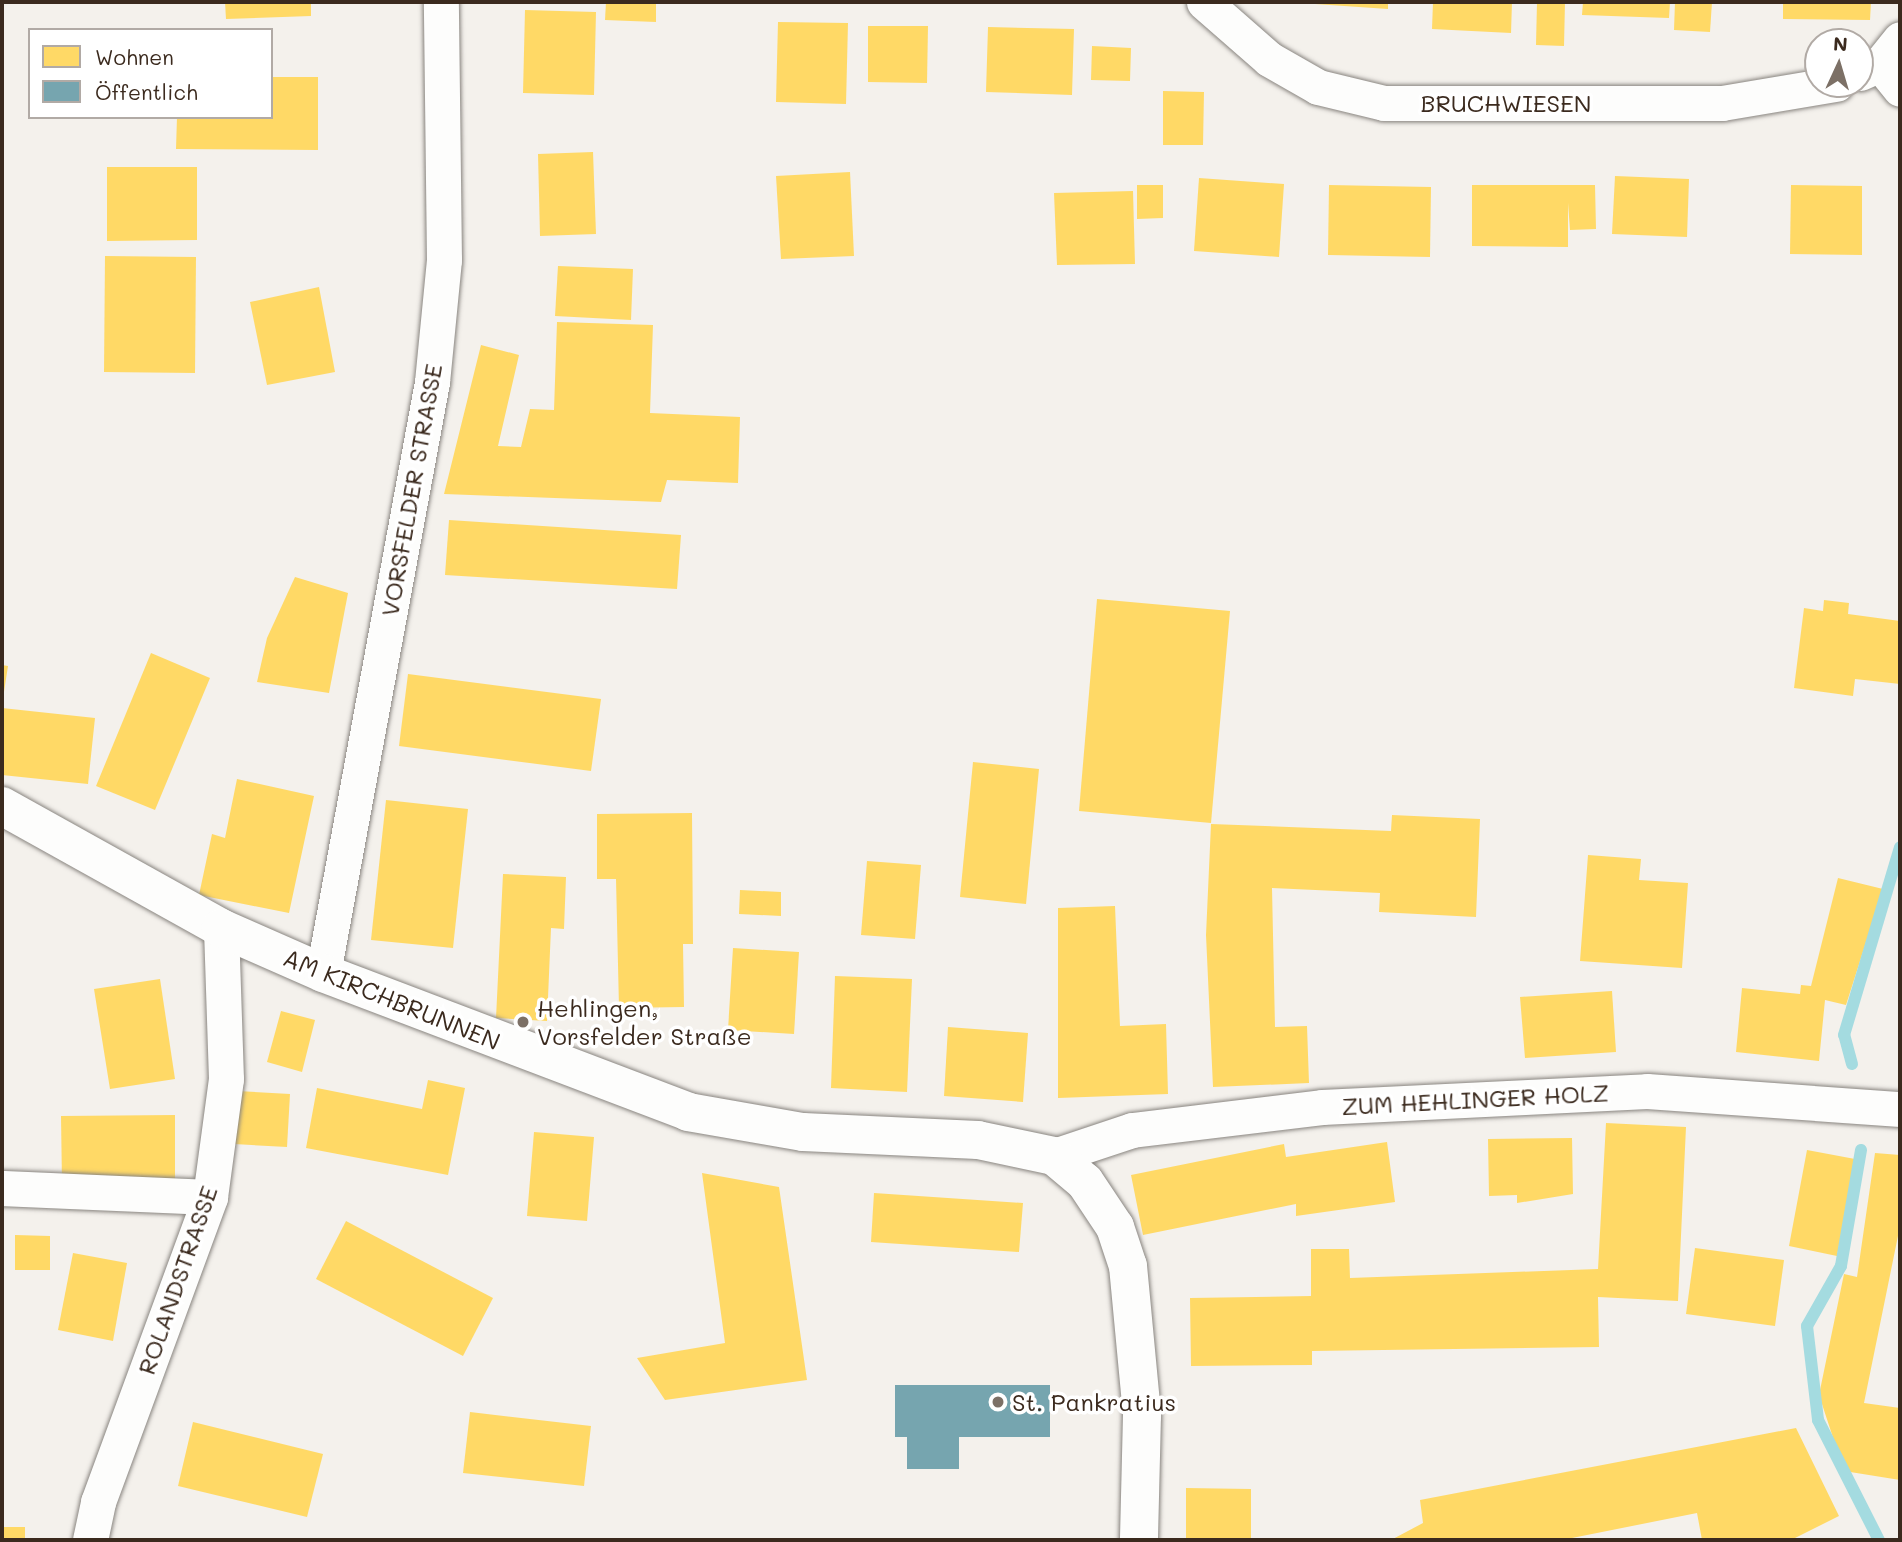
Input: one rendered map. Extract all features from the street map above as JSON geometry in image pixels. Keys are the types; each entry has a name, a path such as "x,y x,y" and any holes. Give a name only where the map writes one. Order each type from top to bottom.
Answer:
{"main road":[{"name":"AM KIRCHBRUNNEN","path":"2,806 221,928 323,973 688,1112 803,1132 978,1140 1054,1156"},
{"path":"1054,1156 1085,1182 1115,1227 1128,1266 1143,1415 1139,1540"}],"street":[{"name":"VORSFELDER STRASSE","path":"323,973 432,382 444,260 441,2"},
{"name":"BRUCHWIESEN","path":"1204,2 1269,59 1318,87 1384,103 1722,103 1804,89"},
{"name":"ROLANDSTRASSE","path":"90,1540 98,1502 210,1197 226,1079 221,928"},
{"name":"ZUM HEHLINGER HOLZ","path":"1054,1156 1132,1130 1322,1107 1647,1091 1900,1109"},
{"path":"2,1188 210,1197"}],"building: Wohnen":[{"path":"225,2 311,2 311,16 226,19"},
{"path":"606,2 656,2 656,22 605,20"},
{"path":"1286,2 1388,2 1388,9"},
{"path":"1433,2 1512,2 1511,33 1432,29"},
{"path":"1537,2 1565,2 1564,46 1536,45"},
{"path":"1583,2 1670,2 1669,18 1582,15"},
{"path":"1675,2 1712,2 1710,32 1674,30"},
{"path":"1783,2 1871,2 1870,20 1783,19"},
{"path":"525,10 596,12 594,95 523,93"},
{"path":"778,22 848,23 846,104 776,102"},
{"path":"868,26 928,26 927,83 868,82"},
{"path":"988,27 1074,29 1072,95 986,92"},
{"path":"1092,46 1131,48 1130,81 1091,80"},
{"path":"273,77 318,77 318,150 176,149 177,119 273,119"},
{"path":"1163,91 1204,92 1203,145 1163,145"},
{"path":"593,152 596,234 540,236 538,154"},
{"path":"107,167 197,167 197,240 107,241"},
{"path":"850,172 854,256 781,259 776,176"},
{"path":"1615,176 1689,179 1687,237 1612,234"},
{"path":"1199,178 1284,184 1279,257 1194,251"},
{"path":"1137,185 1163,185 1163,218 1137,219"},
{"path":"1329,185 1431,187 1430,257 1328,255"},
{"path":"1472,185 1595,185 1596,229 1570,230 1568,203 1568,247 1472,246"},
{"path":"1791,185 1862,186 1862,255 1790,254"},
{"path":"1133,191 1135,264 1057,265 1054,193"},
{"path":"105,256 196,257 195,373 104,372"},
{"path":"558,266 633,269 631,320 555,316"},
{"path":"319,287 335,372 267,385 250,302"},
{"path":"557,322 653,325 650,413 740,417 738,483 667,480 661,502 444,494 481,345 519,355 498,446 521,447 530,409 554,410"},
{"path":"449,520 681,535 677,589 445,575"},
{"path":"295,577 348,593 329,693 257,682 267,638"},
{"path":"1097,599 1230,611 1211,823 1079,811"},
{"path":"1824,600 1849,603 1848,614 1900,621 1900,684 1855,679 1853,696 1794,688 1804,608 1823,611"},
{"path":"151,653 210,678 155,810 96,786"},
{"path":"2,665 8,666 3,698 2,698"},
{"path":"408,674 601,699 591,771 399,746"},
{"path":"2,708 95,718 88,784 2,775"},
{"path":"973,762 1039,769 1026,904 960,897"},
{"path":"237,779 314,796 289,913 199,895 212,834 225,838"},
{"path":"386,800 468,809 453,948 371,940"},
{"path":"692,813 693,944 683,944 684,1007 619,1008 616,879 597,879 597,814"},
{"path":"1392,815 1480,819 1476,917 1379,912 1380,893 1272,888 1275,1027 1307,1026 1309,1083 1213,1087 1206,935 1211,824 1391,831"},
{"path":"1588,855 1641,859 1639,880 1688,883 1682,968 1580,961"},
{"path":"867,861 921,865 915,939 861,935"},
{"path":"503,874 566,877 564,929 551,928 547,1021 496,1018"},
{"path":"1838,878 1883,889 1846,1005 1825,1000 1819,1061 1736,1052 1742,988 1800,994 1801,985 1811,986"},
{"path":"740,890 781,892 781,916 739,914"},
{"path":"1115,906 1120,1026 1166,1024 1168,1094 1058,1098 1058,908"},
{"path":"733,948 799,952 794,1034 728,1030"},
{"path":"835,976 912,979 907,1092 831,1088"},
{"path":"160,979 175,1079 110,1089 94,989"},
{"path":"1612,991 1616,1052 1525,1058 1520,997"},
{"path":"281,1011 315,1020 302,1072 267,1062"},
{"path":"948,1027 1028,1033 1023,1102 944,1096"},
{"path":"428,1080 465,1088 448,1175 306,1148 317,1088 422,1109"},
{"path":"237,1091 290,1094 287,1147 234,1144"},
{"path":"175,1115 175,1183 62,1184 61,1116"},
{"path":"1606,1123 1686,1127 1678,1301 1598,1297 1599,1347 1312,1351 1312,1365 1191,1366 1190,1298 1311,1296 1311,1249 1349,1249 1350,1278 1598,1269"},
{"path":"534,1132 594,1137 587,1221 527,1216"},
{"path":"1572,1138 1573,1194 1517,1203 1517,1195 1489,1196 1488,1139"},
{"path":"1387,1142 1395,1202 1296,1216 1296,1204 1143,1235 1131,1175 1284,1144 1286,1157"},
{"path":"1807,1150 1855,1159 1837,1256 1789,1246"},
{"path":"1875,1153 1900,1155 1900,1226 1864,1403 1900,1408 1900,1480 1844,1471 1819,1395 1844,1274 1857,1277"},
{"path":"702,1173 779,1187 807,1380 665,1400 637,1358 725,1343"},
{"path":"874,1193 1023,1203 1019,1252 871,1242"},
{"path":"346,1221 493,1298 463,1356 316,1279"},
{"path":"15,1235 50,1236 50,1270 15,1270"},
{"path":"1695,1248 1784,1260 1775,1326 1686,1314"},
{"path":"73,1253 127,1263 113,1341 58,1330"},
{"path":"470,1412 591,1426 584,1486 463,1473"},
{"path":"193,1422 323,1454 307,1517 178,1486"},
{"path":"1796,1428 1839,1516 1791,1540 1702,1540 1697,1513 1562,1540 1391,1540 1423,1523 1420,1500"},
{"path":"1186,1488 1251,1489 1251,1540 1186,1540"},
{"path":"2,1527 25,1527 25,1540 2,1540"}],"building: Öffentlich":[{"path":"895,1385 1050,1385 1050,1437 959,1437 959,1469 907,1469 907,1437 895,1437"}],"waterway":[{"path":"1852,1064 1844,1035 1900,847"},
{"path":"1861,1150 1841,1266 1807,1326 1818,1420 1879,1540"}],"place":[{"name":"Hehlingen, Vorsfelder Straße","path":"523,1022"},
{"name":"St. Pankratius","path":"998,1402"}]}
